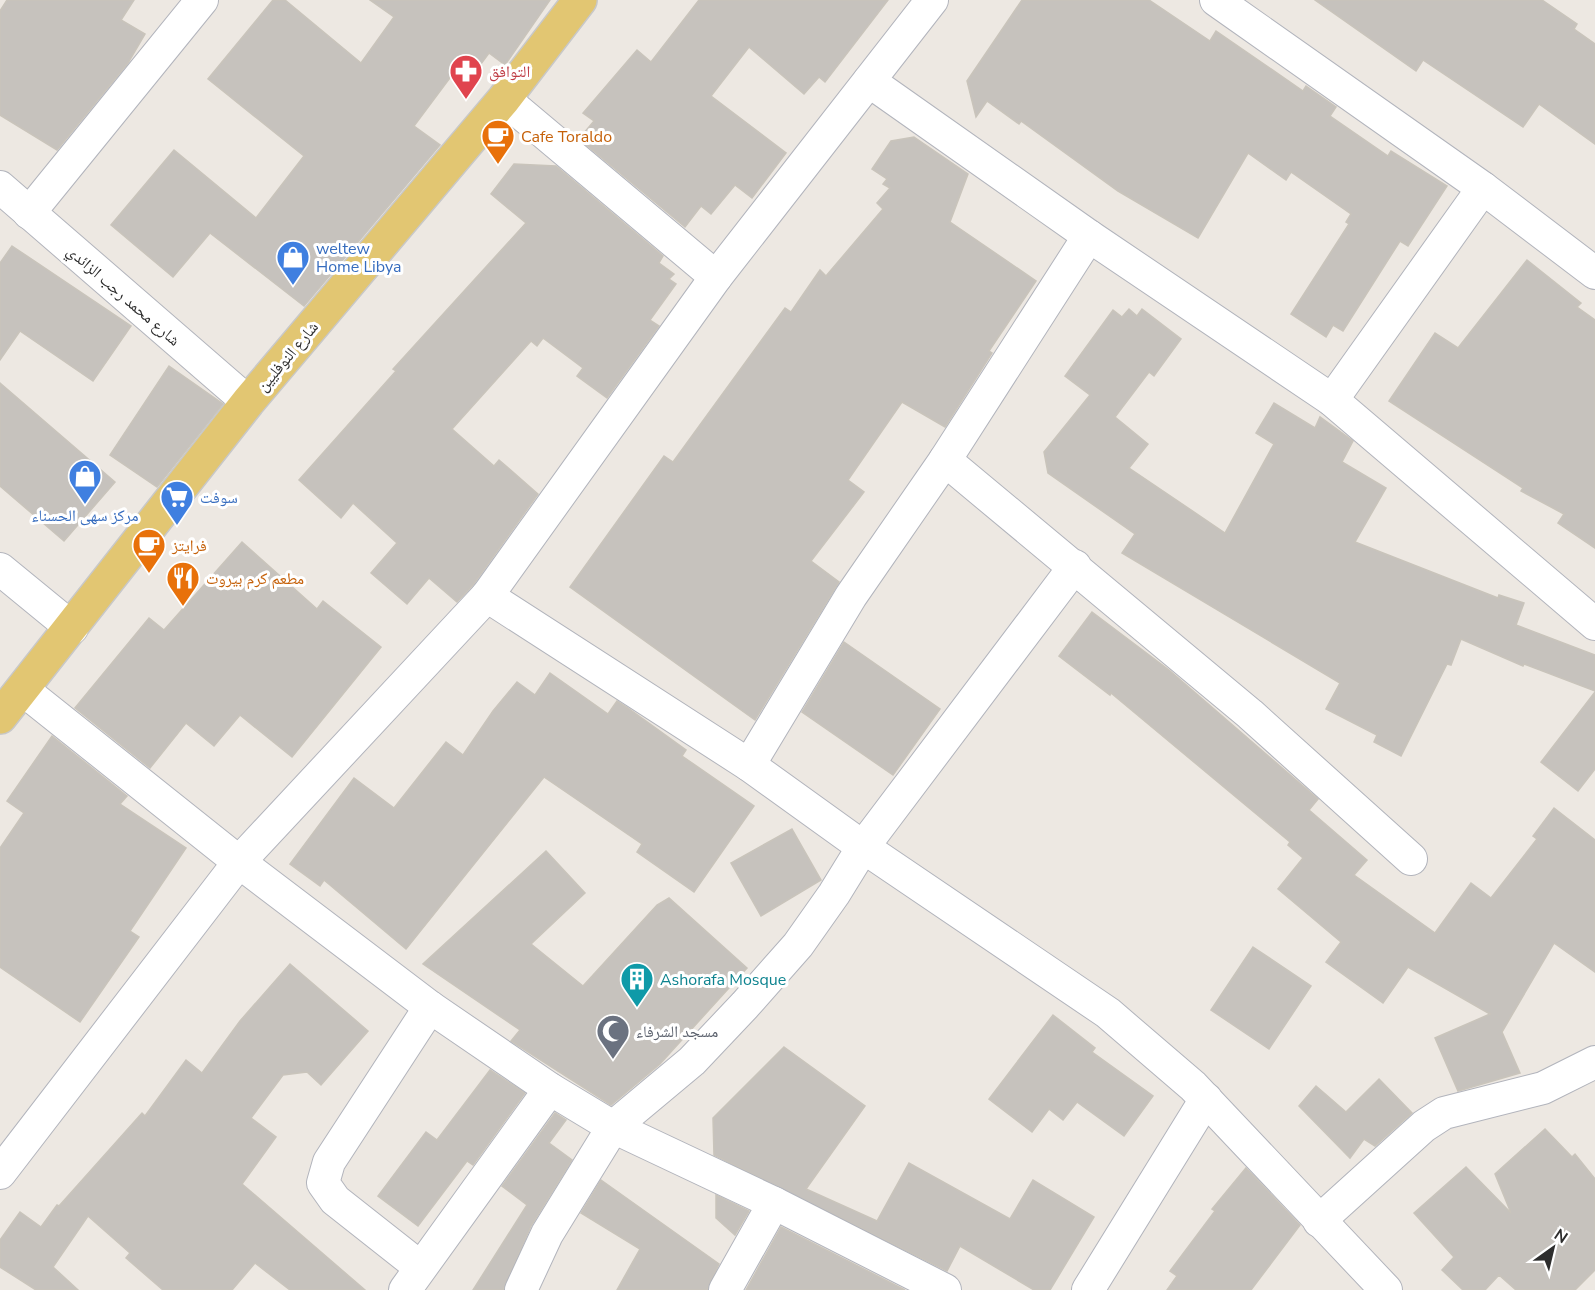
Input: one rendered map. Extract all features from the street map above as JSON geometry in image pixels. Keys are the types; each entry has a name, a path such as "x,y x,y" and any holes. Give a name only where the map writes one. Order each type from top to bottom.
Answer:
{"main road":[{"name":"شارع النوفليين","path":"0,717 248,402 504,99 580,0"}],"street":[{"path":"29,213 202,0"},
{"path":"0,1173 239,862 487,596 716,277 932,0"},
{"path":"1216,0 1252,10 1595,273"},
{"path":"868,81 1089,236 1332,400 1595,624"},
{"path":"504,99 716,277"},
{"name":"شارع محمد رجب الزائدي","path":"0,187 248,402"},
{"path":"1332,400 1483,188"},
{"path":"749,765 851,596 945,460 1089,236"},
{"path":"945,460 1250,714 1411,859"},
{"path":"521,1290 547,1234 613,1127 692,1061 798,945 834,894 863,846 1075,566"},
{"path":"0,569 72,628"},
{"path":"487,596 749,765 863,846 1108,1013 1206,1099 1386,1290"},
{"path":"22,689 239,862 430,1007 550,1089 613,1127 774,1203 945,1290"},
{"path":"430,1007 328,1162 323,1183 335,1200 413,1279 550,1089"},
{"path":"1319,1221 1369,1173 1424,1126 1444,1113 1543,1088 1594,1063"},
{"path":"1088,1290 1206,1099"},
{"path":"725,1290 774,1203"}],"building":[{"path":"7,0 134,0 121,20 145,34 128,63 57,150 0,115 0,11"},
{"path":"273,0 285,0 361,63 394,17 370,0 550,0 505,65 489,53 475,72 461,63 414,126 440,145 304,306 210,233 173,277 111,225 174,150 256,218 304,156 208,79"},
{"path":"699,0 888,0 825,82 819,77 804,94 749,47 711,96 786,153 752,198 735,185 711,214 701,206 685,227 579,139 594,121 583,113 637,50 651,62"},
{"path":"1022,0 1149,0 1210,41 1216,31 1303,91 1306,86 1336,107 1330,116 1388,156 1391,151 1447,186 1408,246 1400,241 1343,331 1333,325 1326,337 1291,314 1349,224 1346,222 1351,214 1291,172 1286,180 1248,153 1198,238 1118,191 1021,121 1019,124 987,101 976,117 967,81"},
{"path":"1315,0 1542,0 1577,24 1574,29 1595,44 1595,144 1539,104 1523,127 1423,60 1416,71"},
{"path":"914,137 968,174 950,222 1036,281 989,351 992,353 945,427 902,402 848,480 864,492 811,561 839,582 755,720 570,587 664,456 673,462 785,308 791,312 820,270 826,276 883,209 877,203 890,188 883,184 887,179 872,169 891,141"},
{"path":"514,164 556,166 663,256 659,263 674,274 669,279 676,284 650,320 659,326 607,398 577,376 583,368 543,338 537,346 531,341 452,429 494,466 499,460 538,494 473,585 457,602 429,578 407,604 371,573 397,543 353,503 341,518 299,480 396,371 393,369 526,223 491,194"},
{"path":"12,246 131,326 93,381 20,331 0,360 0,263"},
{"path":"1527,260 1581,303 1577,307 1595,320 1595,548 1558,523 1564,514 1521,491 1523,488 1389,401 1435,333 1458,348"},
{"path":"1129,309 1137,316 1142,309 1181,339 1154,376 1149,372 1115,417 1148,444 1129,468 1225,533 1274,444 1256,433 1274,403 1315,428 1320,417 1353,441 1342,462 1386,488 1355,542 1498,598 1499,595 1524,603 1516,625 1595,655 1595,691 1524,664 1523,666 1461,639 1451,665 1447,664 1401,756 1374,742 1377,735 1326,709 1340,683 1122,553 1135,534 1048,473 1044,452 1090,395 1065,376 1113,310 1122,317"},
{"path":"169,366 223,404 157,487 110,455"},
{"path":"0,383 115,482 64,541 0,486"},
{"path":"242,542 317,609 323,601 381,647 292,757 240,715 214,746 186,723 150,768 75,708 149,618 164,630"},
{"path":"1092,612 1169,670 1318,799 1309,810 1367,860 1354,875 1435,933 1471,883 1491,898 1537,839 1533,836 1554,808 1595,840 1595,972 1554,943 1502,1032 1520,1073 1458,1091 1435,1038 1490,1014 1408,967 1383,1003 1326,962 1341,942 1278,889 1303,858 1288,845 1290,842 1111,693 1110,695 1059,656"},
{"path":"844,642 940,709 893,775 802,712"},
{"path":"550,673 608,714 617,701 628,708 686,750 682,756 754,806 694,892 637,852 642,844 544,777 406,949 324,880 320,886 290,864 354,778 394,808 446,742 463,755 493,711 517,682 535,695"},
{"path":"1595,692 1595,769 1578,791 1541,762"},
{"path":"52,736 127,796 120,804 186,848 130,931 139,937 80,1022 0,967 0,848 24,813 7,801"},
{"path":"792,829 821,880 761,916 731,863"},
{"path":"546,851 585,893 531,944 583,986 657,905 669,898 747,968 660,1064 611,1105 511,1041 520,1030 423,964"},
{"path":"1253,947 1311,986 1269,1049 1211,1010"},
{"path":"290,964 368,1031 321,1085 307,1072 283,1075 251,1118 276,1137 242,1184 365,1290 290,1290 255,1263 232,1290 163,1290 126,1258 130,1253 88,1216 53,1267 78,1290 36,1290 0,1267 0,1240 20,1212 41,1227 57,1205 59,1206 142,1113 145,1116 186,1060 202,1073 240,1021"},
{"path":"1053,1015 1095,1048 1092,1052 1153,1096 1124,1136 1077,1102 1063,1120 1049,1109 1032,1132 989,1099"},
{"path":"784,1047 865,1106 806,1189 877,1221 909,1163 1010,1219 1033,1180 1094,1217 1050,1290 1034,1290 960,1246 947,1271 714,1155 713,1118"},
{"path":"490,1070 525,1093 473,1165 467,1161 418,1226 378,1196 426,1132 437,1140"},
{"path":"1379,1079 1412,1113 1375,1146 1364,1139 1350,1158 1299,1106 1316,1086 1346,1112"},
{"path":"555,1113 566,1120 549,1143 572,1160 531,1226 503,1290 473,1290 527,1205 502,1186"},
{"path":"1545,1129 1572,1157 1575,1154 1595,1179 1595,1270 1575,1290 1516,1290 1499,1275 1485,1290 1463,1290 1442,1270 1454,1257 1414,1213 1466,1167 1511,1213 1495,1174"},
{"path":"1246,1168 1300,1225 1251,1290 1167,1290 1177,1276 1170,1271 1215,1211 1212,1209"},
{"path":"601,1180 719,1264 707,1290 617,1290 640,1249 581,1213"},
{"path":"716,1195 749,1211 735,1235 716,1218"},
{"path":"781,1227 905,1290 746,1290"}],"place":[{"name":"التوافق","path":"466,100"},
{"name":"Cafe Toraldo","path":"498,165"},
{"name":"weltew Home Libya","path":"293,286"},
{"name":"مركز سهى الحسناء","path":"85,505"},
{"name":"سوفت","path":"177,526"},
{"name":"فرايتز","path":"149,574"},
{"name":"مطعم كرم بيروت","path":"183,607"},
{"name":"Ashorafa Mosque","path":"637,1008"},
{"name":"مسجد الشرفاء","path":"613,1060"}]}
